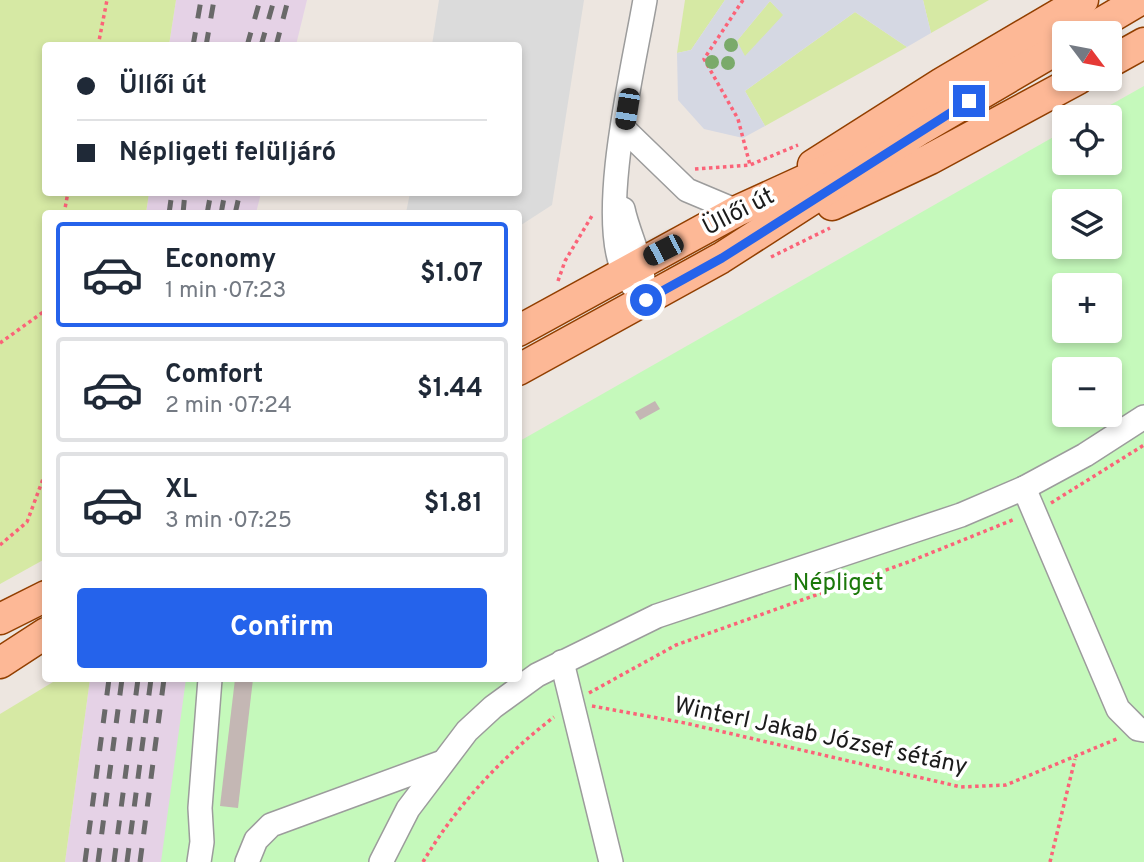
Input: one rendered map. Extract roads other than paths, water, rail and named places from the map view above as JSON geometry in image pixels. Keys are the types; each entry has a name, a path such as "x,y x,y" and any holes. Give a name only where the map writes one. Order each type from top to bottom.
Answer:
{"main road":[{"path":"750,204 942,83 1083,0"},
{"path":"1104,21 1140,0"},
{"path":"1122,55 1144,43"},
{"path":"921,129 1052,52"},
{"path":"722,258 930,159 1057,91"},
{"name":"Üllői út","path":"522,329 632,266 750,204 921,129"},
{"name":"Üllői út","path":"522,368 722,258 921,129"},
{"path":"0,619 42,598"},
{"path":"0,663 42,636"}],"street":[{"path":"645,0 616,176 632,266 646,300"},
{"path":"624,129 687,190 750,204"},
{"path":"528,670 562,662 657,616 961,515 1024,488 1085,455 1144,417"},
{"path":"1024,488 1118,709 1141,729"},
{"path":"562,662 611,862"},
{"path":"199,862 202,842 200,807 210,682"},
{"path":"381,862 408,809 440,763 467,731 517,682"},
{"path":"247,862 256,839 271,825 440,763"}],"railway":[{"path":"194,42 201,0"},
{"path":"207,42 214,0"},
{"path":"248,42 260,0"},
{"path":"262,42 274,0"},
{"path":"277,42 288,0"},
{"path":"170,210 171,196"},
{"path":"183,210 185,196"},
{"path":"208,210 210,196"},
{"path":"222,210 224,196"},
{"path":"236,210 239,196"},
{"path":"85,862 109,682"},
{"path":"98,862 122,682"},
{"path":"114,862 138,682"},
{"path":"127,862 151,682"},
{"path":"140,862 164,682"}],"park label":[{"name":"Népliget","path":"838,582"}]}
